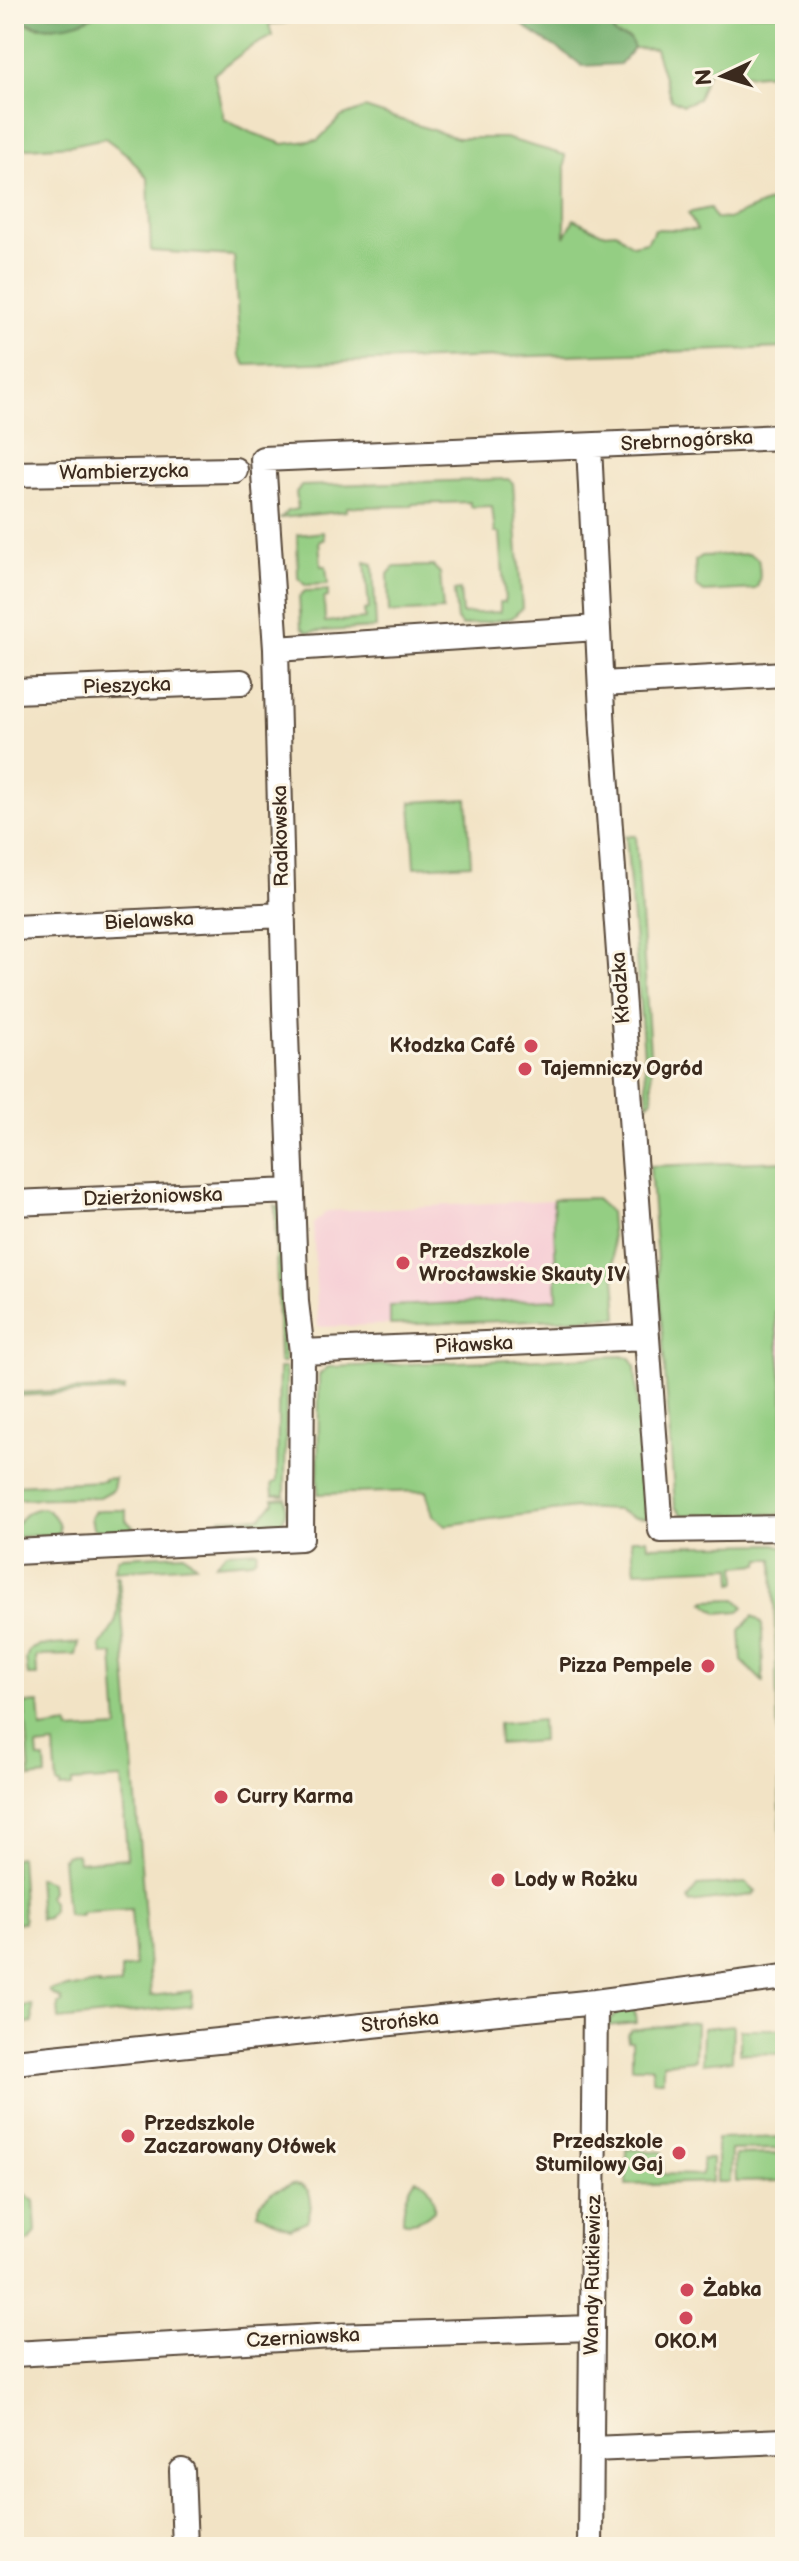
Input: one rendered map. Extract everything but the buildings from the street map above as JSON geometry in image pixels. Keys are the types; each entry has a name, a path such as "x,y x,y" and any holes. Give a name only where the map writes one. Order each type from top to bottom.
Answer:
{"street":[{"name":"Srebrnogórska","path":"589,446 785,437"},
{"name":"Kłodzka","path":"589,446 597,628 661,1530 785,1528"},
{"name":"Radkowska","path":"14,1552 301,1538 302,1352 296,1302 276,649 263,459 589,446"},
{"name":"Wambierzycka","path":"14,474 235,470"},
{"path":"276,649 597,628"},
{"path":"601,684 785,674"},
{"name":"Pieszycka","path":"14,691 241,682"},
{"name":"Bielawska","path":"14,928 283,915"},
{"name":"Dzierżoniowska","path":"14,1203 292,1191"},
{"name":"Piławska","path":"302,1352 647,1337"},
{"name":"Strońska","path":"14,2062 595,2002 785,1977"},
{"name":"Wandy Rutkiewicz","path":"590,2547 595,2002"},
{"name":"Czerniawska","path":"14,2354 334,2336 592,2328"},
{"path":"591,2449 785,2441"},
{"path":"182,2471 185,2547"}],"shaded area":[{"path":"595,1198 610,1212 618,1317 318,1327 313,1224 327,1211"},
{"path":"775,1311 785,1311 785,1504 783,1390"}],"green space":[{"path":"14,14 97,14 77,23 43,26"},
{"path":"97,14 314,14 269,24 272,36 249,48 214,74 224,119 283,144 318,140 341,117 365,108 457,138 505,138 565,155 565,237 574,219 602,233 616,232 632,245 647,242 655,229 697,230 688,213 710,208 715,218 728,219 785,195 785,348 246,365 240,355 234,256 151,251 148,179 129,156 105,138 72,145 14,149 14,15 33,26 52,27 72,24"},
{"path":"512,14 619,14 621,19 612,30 617,36 630,39 634,48 620,64 582,66 527,29"},
{"path":"619,14 785,14 785,72 751,75 718,64 707,74 698,99 683,105 671,99 655,49 634,48 630,39 617,36 612,30 621,19"},
{"path":"508,479 513,483 522,608 512,618 462,626 457,620 454,591 460,590 462,614 500,612 500,602 505,602 500,533 495,533 492,506 470,507 470,502 347,507 346,511 281,518 288,511 298,509 296,492 301,486"},
{"path":"323,532 324,540 319,541 321,566 326,566 328,584 305,585 298,578 297,535"},
{"path":"750,554 758,559 760,580 755,589 704,592 696,586 695,561 702,556"},
{"path":"365,562 373,564 376,628 307,632 301,627 299,597 305,591 328,590 328,597 324,598 325,622 365,619 364,610 369,609"},
{"path":"433,566 440,573 443,610 389,613 388,574 394,567"},
{"path":"467,799 471,864 415,867 411,802"},
{"path":"626,836 636,836 653,1099 648,1104"},
{"path":"785,1161 785,1311 775,1312 783,1390 785,1510 780,1514 683,1515 675,1507 650,1166"},
{"path":"595,1198 610,1212 618,1317 390,1325 390,1306 557,1299 553,1199"},
{"path":"275,1205 283,1216 285,1278 281,1312 285,1363 279,1363"},
{"path":"631,1358 635,1366 646,1518 633,1517 617,1510 575,1508 446,1525 433,1516 426,1491 318,1494 319,1375 328,1367"},
{"path":"279,1368 285,1368 286,1380 285,1495 273,1495 272,1483 277,1482"},
{"path":"125,1388 124,1391 14,1396 14,1393"},
{"path":"115,1478 113,1490 100,1497 14,1499 14,1485"},
{"path":"286,1498 282,1521 221,1526 220,1519 261,1517 274,1502 273,1499"},
{"path":"43,1508 56,1519 58,1534 17,1537 14,1528 23,1517"},
{"path":"126,1510 126,1520 136,1530 96,1530 91,1518 95,1511"},
{"path":"631,1539 647,1539 648,1546 775,1544 785,1548 785,1882 782,1882 773,1559 761,1559 760,1564 736,1566 737,1582 733,1583 732,1567 635,1571"},
{"path":"257,1550 256,1557 251,1561 215,1564 226,1552"},
{"path":"184,1554 196,1565 114,1571 118,1559 122,1557"},
{"path":"116,1576 119,1576 151,1996 192,1991 191,2006 59,2020 58,2004 62,2003 61,1999 49,1990 99,1984 121,1985 121,1969 135,1967 131,1909 67,1915 62,1858 77,1854 78,1862 127,1858 122,1779 72,1782 72,1787 60,1788 57,1785 54,1745 37,1747 38,1759 45,1759 46,1776 30,1778 25,1704 39,1703 41,1729 68,1725 69,1731 118,1728 113,1654 103,1654 100,1646 116,1621"},
{"path":"736,1599 744,1607 739,1611 718,1613 704,1602 706,1600"},
{"path":"753,1616 762,1623 763,1682 742,1661 740,1630"},
{"path":"79,1643 76,1655 36,1656 37,1676 28,1676 26,1659 29,1650 38,1646"},
{"path":"541,1720 542,1741 499,1744 498,1724"},
{"path":"20,1857 24,1922 14,1923 14,1858"},
{"path":"37,1877 50,1882 48,1896 52,1910 47,1918 40,1919"},
{"path":"746,1883 756,1892 690,1903 688,1900 697,1886"},
{"path":"32,2005 33,2023 14,2025 14,2007"},
{"path":"634,2006 636,2023 606,2026 617,2013"},
{"path":"696,2022 695,2060 663,2063 663,2080 652,2080 652,2067 632,2067 632,2041 628,2041 627,2034 631,2030"},
{"path":"733,2025 732,2060 702,2063 703,2028"},
{"path":"740,2029 785,2029 785,2054 740,2053"},
{"path":"785,2137 785,2149 731,2150 730,2182 717,2182 717,2139"},
{"path":"627,2149 662,2152 663,2174 702,2175 702,2159 712,2159 712,2182 626,2185"},
{"path":"782,2154 781,2181 736,2182 735,2155"},
{"path":"416,2179 425,2183 431,2191 434,2210 420,2220 403,2221 406,2198"},
{"path":"293,2184 305,2188 310,2196 307,2221 290,2228 257,2213 265,2198"},
{"path":"25,2194 34,2201 36,2232 30,2241 23,2243 14,2236 14,2198"}],"place":[{"name":"Kłodzka Café","path":"531,1046"},
{"name":"Tajemniczy Ogród","path":"525,1069"},
{"name":"Przedszkole Wrocławskie Skauty IV","path":"403,1263"},
{"name":"Pizza Pempele","path":"708,1666"},
{"name":"Curry Karma","path":"221,1797"},
{"name":"Lody w Rożku","path":"498,1880"},
{"name":"Przedszkole Zaczarowany Ołówek","path":"128,2136"},
{"name":"Przedszkole Stumilowy Gaj","path":"679,2153"},
{"name":"Żabka","path":"687,2290"},
{"name":"OKO.M","path":"686,2318"}]}
